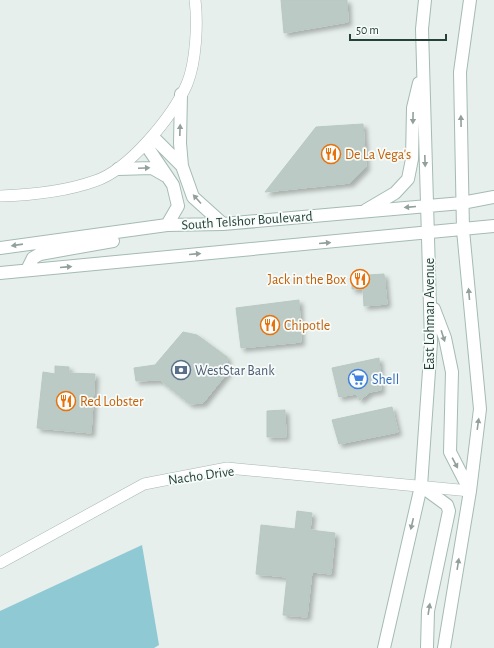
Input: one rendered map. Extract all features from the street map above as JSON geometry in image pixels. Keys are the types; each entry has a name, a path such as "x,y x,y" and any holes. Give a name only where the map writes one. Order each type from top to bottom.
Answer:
{"main road":[{"name":"East Lohman Avenue","path":"384,648 421,486 431,342 422,29 425,0"},
{"path":"444,648 470,491 480,409 463,230 462,203 460,72 470,0"},
{"path":"363,211 395,193 408,179 412,159 413,108 423,66"},
{"path":"181,94 180,143 182,166 193,197 223,224"},
{"path":"149,141 182,166"},
{"path":"149,141 173,185 178,206 167,225"},
{"path":"118,169 152,168 168,176"},
{"name":"South Telshor Boulevard","path":"0,248 167,225 223,224 462,203 494,198"},
{"name":"South Telshor Boulevard","path":"0,273 494,226"},
{"path":"27,270 33,258 40,254 126,238 141,229"},
{"path":"430,299 445,338 452,372 450,452 470,491"},
{"path":"421,486 447,505 449,511 428,611 427,648"}],"street":[{"path":"0,196 30,195 57,191 97,181 118,169 149,141 187,83 194,59 195,0"},
{"name":"Nacho Drive","path":"0,563 144,484 227,468 470,491"}],"water":[{"path":"142,545 159,645 154,648 0,648 0,611"}],"building":[{"path":"281,0 347,0 348,22 284,33"},
{"path":"363,124 366,167 350,183 265,192 316,127"},
{"path":"384,274 387,304 364,306 363,289 352,289 352,276"},
{"name":"Chipotle","path":"299,300 301,342 241,348 236,308"},
{"name":"WestStar Bank","path":"183,332 197,335 227,357 228,372 203,403 190,404 160,380 136,381 134,368 155,365"},
{"name":"Shell","path":"379,358 381,390 370,392 360,400 356,394 339,397 332,368"},
{"name":"Red Lobster","path":"55,366 69,367 69,373 95,374 91,433 37,428 43,372 55,374"},
{"name":"Shell","path":"392,407 398,432 339,444 332,420"},
{"path":"285,410 286,437 267,437 267,411"},
{"path":"297,511 312,513 310,530 335,533 331,574 312,572 307,617 283,615 287,577 256,574 261,525 295,529"}],"place":[{"name":"De La Vega's","path":"331,154"},
{"name":"Jack in the Box","path":"360,279"},
{"name":"Chipotle","path":"270,325"},
{"name":"WestStar Bank","path":"181,370"},
{"name":"Shell","path":"358,379"},
{"name":"Red Lobster","path":"66,401"}]}
